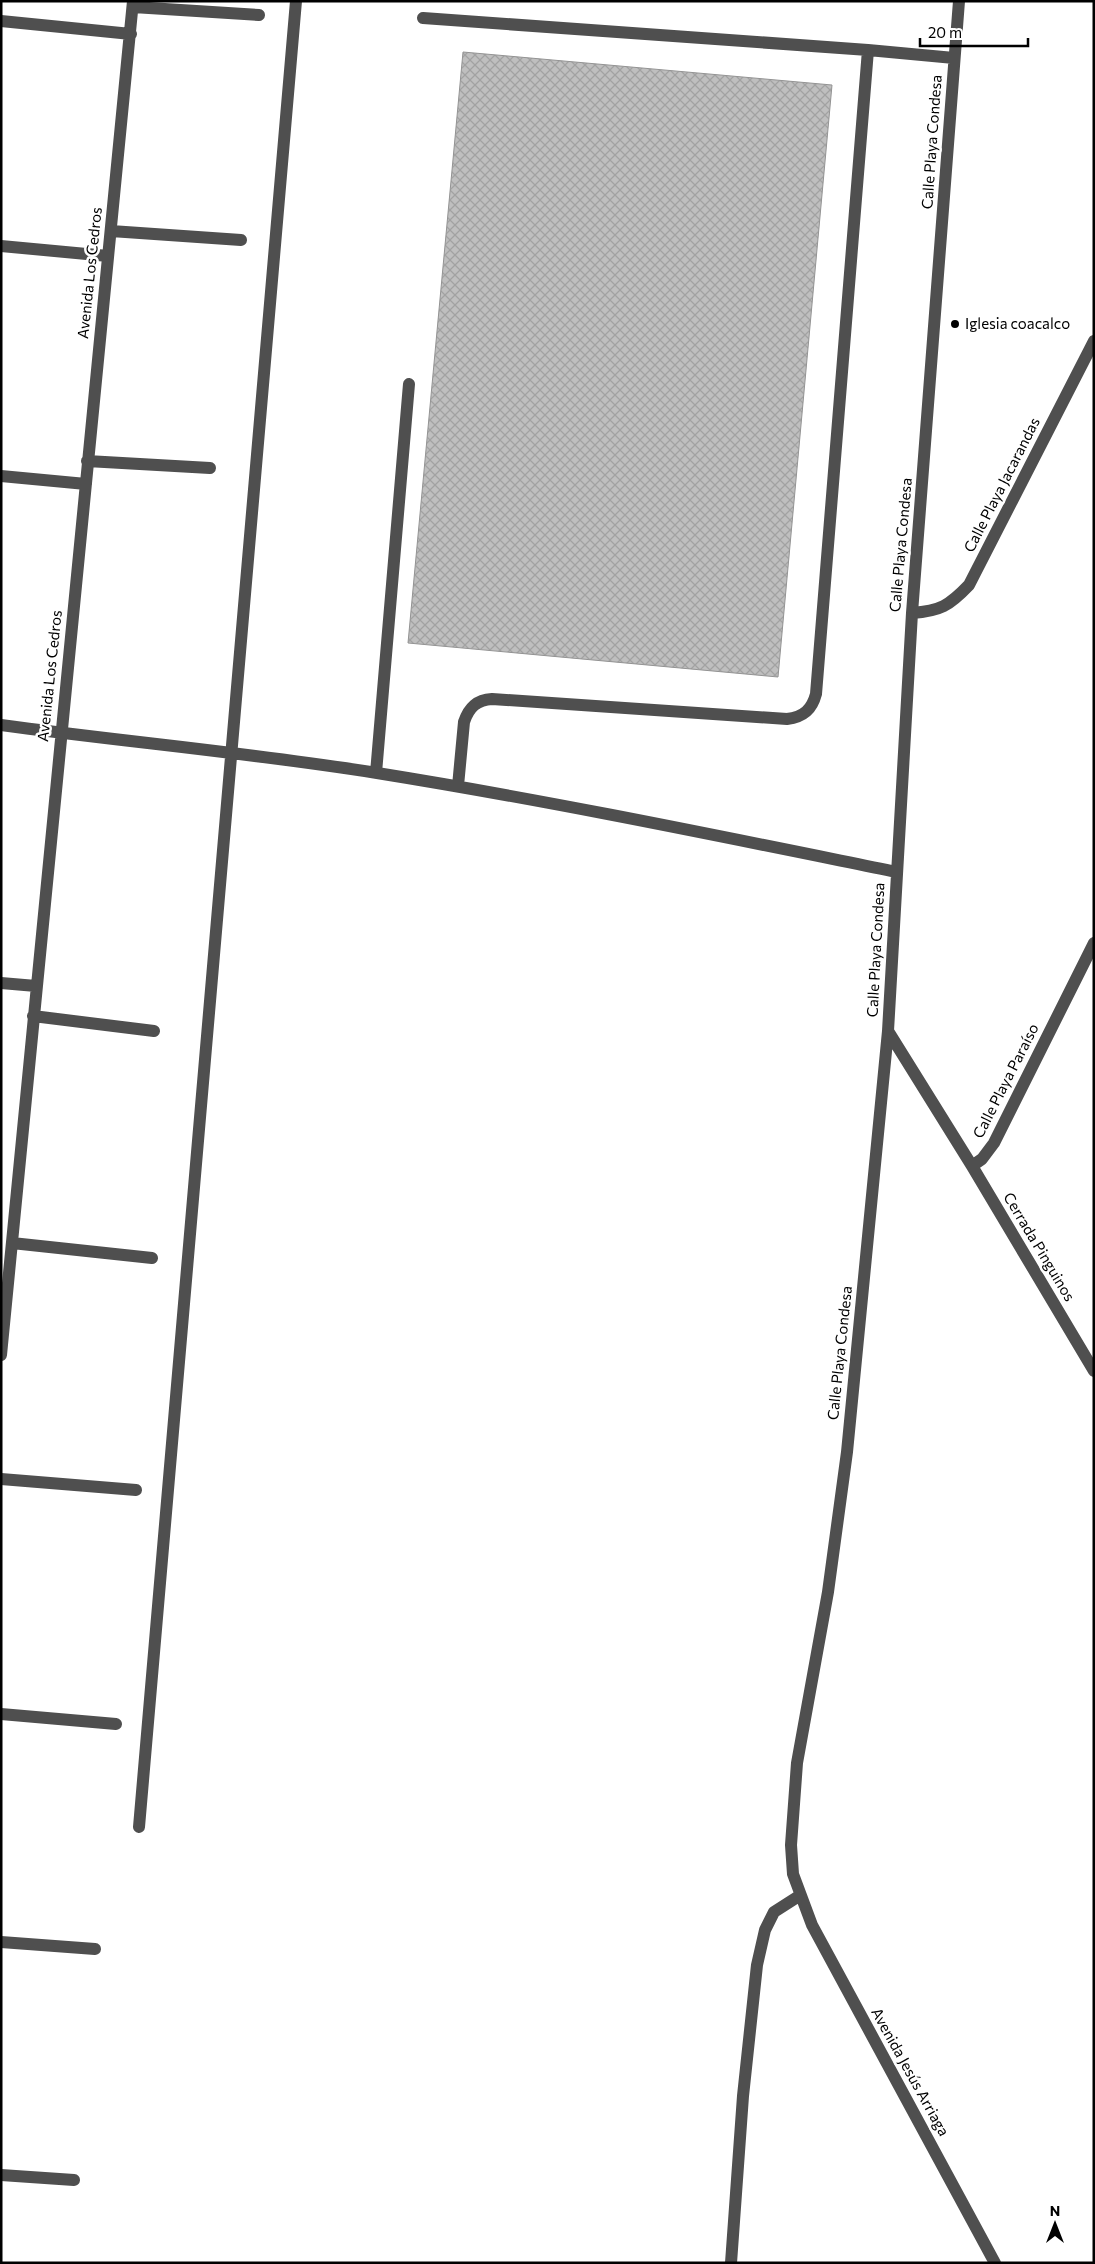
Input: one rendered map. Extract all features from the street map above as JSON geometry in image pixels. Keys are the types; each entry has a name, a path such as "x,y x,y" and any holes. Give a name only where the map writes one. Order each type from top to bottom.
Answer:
{"street":[{"path":"139,1827 296,1"},
{"name":"Calle Playa Condesa","path":"799,1896 793,1874 791,1845 797,1763 828,1592 847,1452 888,1031 912,613 959,1"},
{"path":"133,4 259,15"},
{"name":"Avenida Los Cedros","path":"1,1355 60,733 133,4"},
{"path":"423,18 868,50 954,58"},
{"path":"1,21 131,34"},
{"path":"458,786 464,722 467,713 473,705 482,700 492,698 787,719 798,718 813,704 816,694 868,50"},
{"path":"111,231 241,240"},
{"path":"1,246 108,256"},
{"name":"Calle Playa Jacarandas","path":"912,613 943,608 956,599 969,585 1094,341"},
{"path":"376,773 409,384"},
{"path":"87,461 210,468"},
{"path":"1,476 86,484"},
{"path":"1,725 232,751 458,786 897,872"},
{"name":"Calle Playa Paraíso","path":"888,1031 972,1166 982,1159 994,1143 1094,943"},
{"path":"1,983 36,986"},
{"path":"34,1016 154,1031"},
{"name":"Cerrada Pinguinos","path":"972,1166 1094,1371"},
{"path":"1,1220 14,1221"},
{"path":"12,1243 152,1258"},
{"path":"1,1479 136,1490"},
{"path":"1,1714 116,1724"},
{"path":"731,2263 743,2096 757,1964 765,1930 774,1912 783,1904 799,1896"},
{"name":"Avenida Jesús Arriaga","path":"799,1896 812,1925 995,2263"},
{"path":"1,1942 95,1949"},
{"path":"1,2175 74,2180"}],"building":[{"path":"463,52 832,85 778,677 408,643"}],"place":[{"name":"Iglesia coacalco","path":"955,324"}]}
